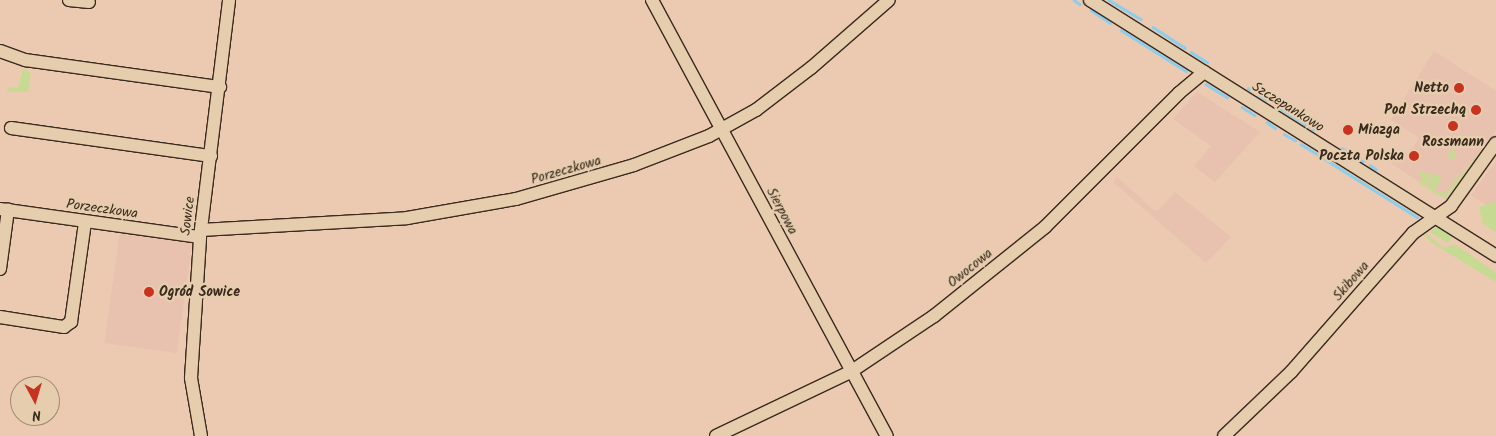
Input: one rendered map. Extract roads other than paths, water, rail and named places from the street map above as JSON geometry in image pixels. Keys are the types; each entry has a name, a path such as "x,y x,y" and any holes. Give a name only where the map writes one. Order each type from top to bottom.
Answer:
{"street":[{"path":"68,0 89,2"},
{"name":"Sowice","path":"200,436 191,391 200,234 220,87 229,0"},
{"name":"Sierpowa","path":"652,0 887,436"},
{"name":"Porzeczkowa","path":"4,210 85,222 200,234 373,222 516,199 626,168 721,130 789,85 889,0"},
{"name":"Szczepankowo","path":"1090,0 1496,256"},
{"path":"0,51 25,60 220,87"},
{"name":"Owocowa","path":"716,436 852,371 934,316 1045,226 1180,92 1204,72"},
{"path":"11,128 211,156"},
{"name":"Skibowa","path":"1224,436 1290,372 1413,233 1437,219 1451,206 1496,143"},
{"path":"0,269 4,210"},
{"path":"0,317 64,326 71,322 85,222"}],"waterway":[{"path":"1074,0 1080,4"},
{"path":"1109,0 1141,19"},
{"path":"1091,10 1110,23"},
{"path":"1153,27 1185,48"},
{"path":"1121,30 1186,71"},
{"path":"1191,52 1207,62"},
{"path":"1206,84 1227,97"},
{"path":"1259,95 1267,100"},
{"path":"1242,107 1255,115"},
{"path":"1280,108 1314,130"},
{"path":"1267,122 1275,128"},
{"path":"1284,134 1295,140"},
{"path":"1301,144 1417,217"},
{"path":"1342,148 1353,155"},
{"path":"1370,165 1376,169"}],"place":[{"name":"Netto","path":"1459,88"},
{"name":"Pod Strzechą","path":"1476,110"},
{"name":"Rossmann","path":"1453,126"},
{"name":"Miazga","path":"1348,130"},
{"name":"Poczta Polska","path":"1414,156"},
{"name":"Ogród Sowice","path":"149,292"}]}
